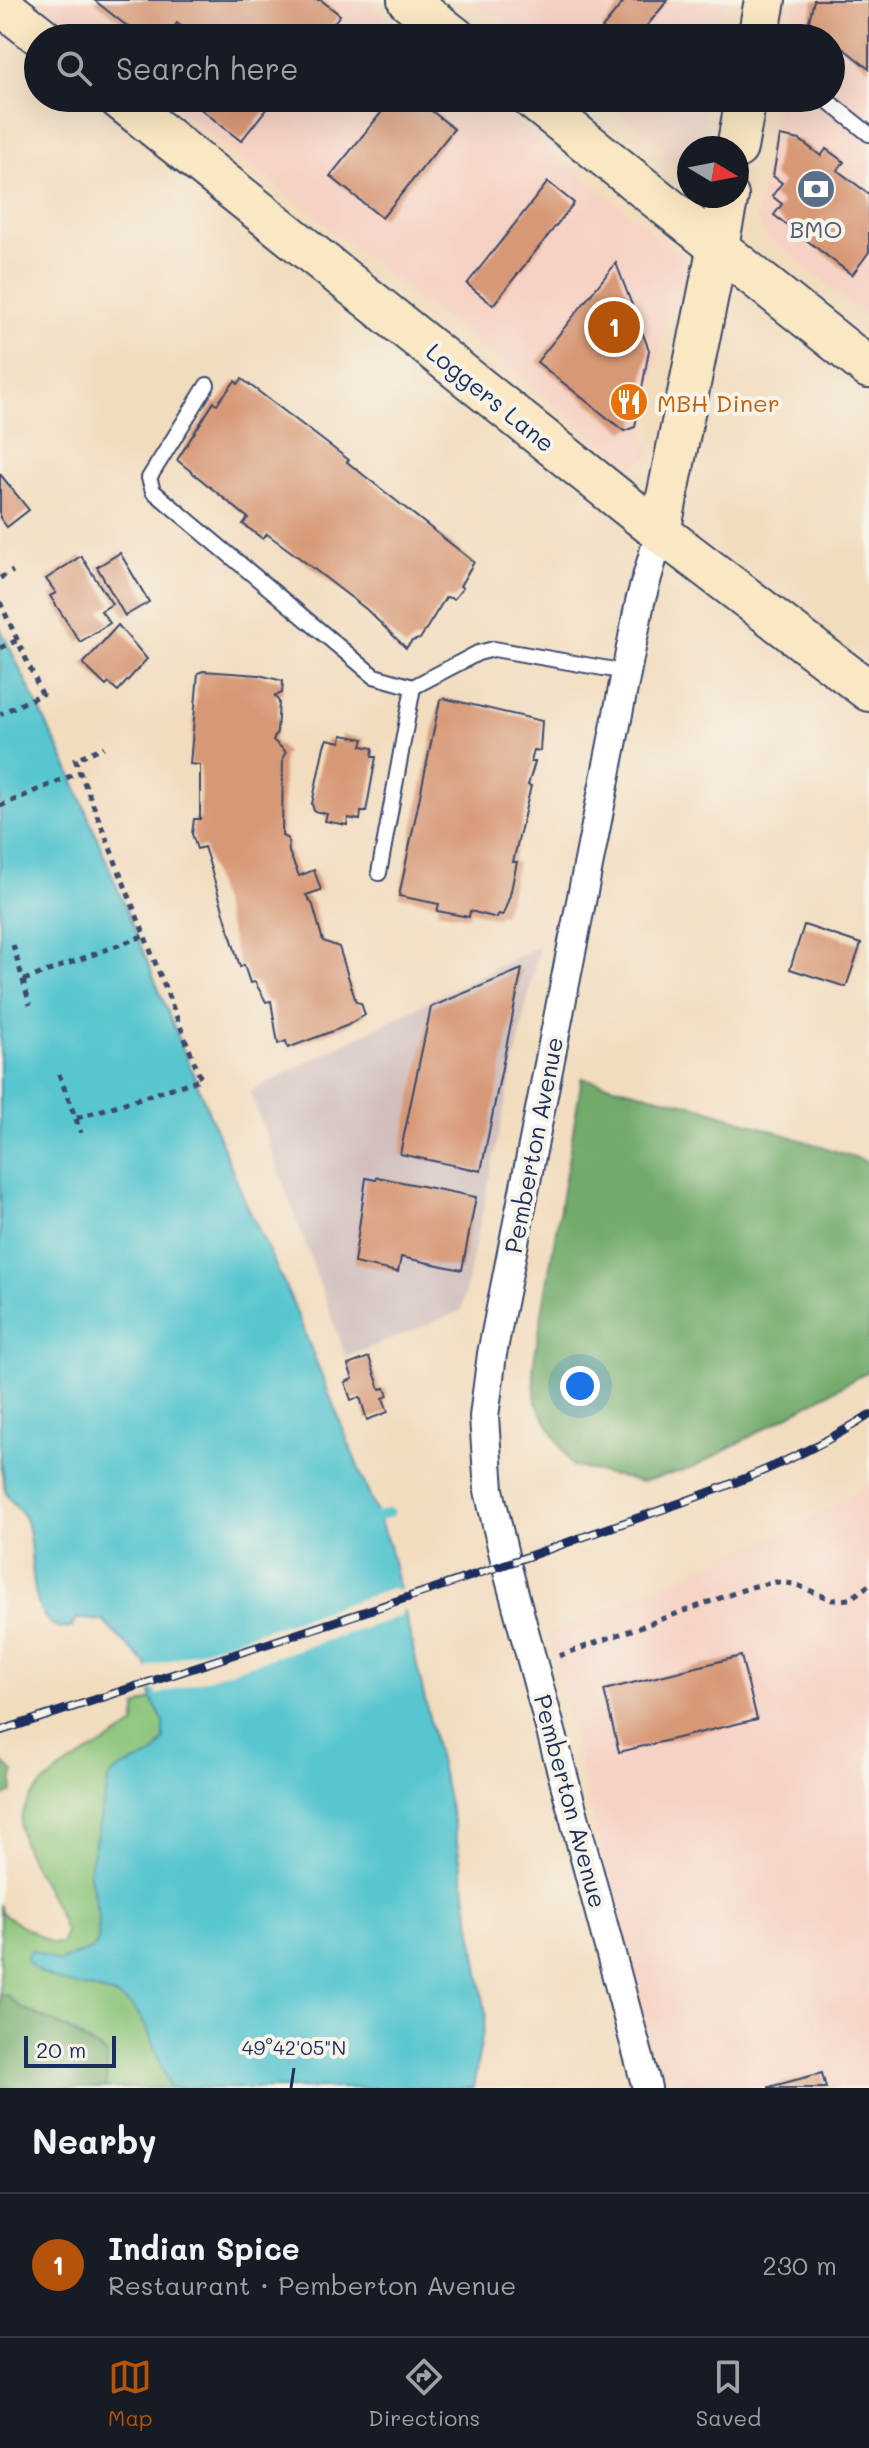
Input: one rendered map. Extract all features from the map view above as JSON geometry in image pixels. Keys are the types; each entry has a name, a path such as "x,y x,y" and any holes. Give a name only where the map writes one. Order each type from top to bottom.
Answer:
{"street":[{"path":"408,0 438,24"},
{"path":"761,24 765,0"},
{"path":"0,4 25,24"},
{"name":"Loggers Lane","path":"135,112 660,532 869,691"},
{"path":"548,112 869,368"},
{"path":"739,136 743,112"},
{"name":"Pemberton Avenue","path":"647,2088 489,1490 484,1417 492,1354 626,672 640,602 660,532 725,208"}],"lane":[{"path":"842,112 869,134"},
{"path":"207,385 149,478 153,491 374,676 413,687 478,653 494,649 626,672"},
{"path":"379,873 413,687"}],"path":[{"path":"0,578 13,571"},
{"path":"0,602 42,694 0,714"},
{"path":"0,648 18,640"},
{"path":"77,1118 201,1079 75,759 104,747"},
{"path":"0,806 80,772"},
{"path":"24,980 143,936"},
{"path":"13,945 30,1005"},
{"path":"59,1074 81,1133"},
{"path":"535,1665 751,1587 775,1582 795,1584 832,1600 850,1599 869,1585"}],"shaded area":[{"path":"40,0 365,0 395,24 70,24"},
{"path":"472,0 727,0 722,24 504,24"},
{"path":"797,0 869,0 869,318 763,233 756,218 775,112 845,112 845,24 792,24"},
{"path":"183,112 504,112 683,257 685,273 680,302 668,309 642,435 651,449 648,457 633,467 617,464 620,457"},
{"path":"618,112 705,112 701,130 707,136 677,136 677,165 663,155 663,146"},
{"path":"539,946 461,1311 346,1357 250,1091"},
{"path":"869,1482 869,2088 659,2088 548,1634 806,1522"}],"green space":[{"path":"582,1078 700,1107 869,1162 869,1371 693,1468 641,1482 572,1466 536,1403 533,1366"},
{"path":"0,1439 169,1647 232,2088 106,2088 107,2054 67,2029 20,2007 5,1994 0,1996 0,1904 2,1914 53,1944 62,1943 65,1932 23,1842 21,1821 27,1803 58,1772 134,1725 137,1706 152,1699 147,1665 103,1621 77,1618 71,1628 55,1626 45,1617 34,1586 25,1519 7,1494 3,1482"},
{"path":"0,1760 14,1772 12,1792 0,1798"},
{"path":"5,1994 20,2007 67,2029 107,2055 106,2088 0,2088 0,1996"}],"water":[{"path":"0,628 71,774 244,1199 290,1296 389,1545 454,1825 486,2014 473,2088 170,2088 148,2031 129,2004 105,1992 51,1977 26,1960 30,1949 58,1962 92,1949 98,1942 98,1915 89,1871 109,1778 119,1769 155,1754 164,1739 164,1722 152,1700 147,1665 103,1621 77,1618 71,1628 55,1626 45,1617 34,1586 26,1520 7,1493 0,1459"}],"pier":[{"path":"394,1588 395,1591 403,1589 408,1609 401,1611 402,1616 157,1695 155,1690 147,1692 144,1672 147,1668"}],"building":[{"path":"94,0 321,0 340,15 333,24 124,24"},
{"path":"625,0 668,0 648,24 605,24"},
{"path":"814,0 869,0 869,69 845,50 845,24 813,24 809,21"},
{"path":"205,112 264,112 241,141"},
{"path":"382,112 433,112 454,129 382,218 330,176"},
{"path":"780,136 800,140 821,156 826,149 844,162 837,170 869,194 869,252 852,275 774,215 782,204 772,196 782,183 773,176"},
{"path":"548,182 574,203 493,305 467,284"},
{"path":"616,263 649,350 635,427 624,431 537,362"},
{"path":"242,379 349,460 347,462 474,562 460,586 463,588 454,599 446,597 420,639 412,641 406,648 366,609 297,556 267,534 263,539 243,524 248,518 177,460 214,402 217,404 235,381 238,384"},
{"path":"0,474 29,510 7,527 0,518"},
{"path":"120,553 149,602 125,616 97,567"},
{"path":"81,556 112,604 101,611 110,623 80,642 50,596 56,593 46,579"},
{"path":"118,625 147,659 118,691 109,683 106,686 83,664"},
{"path":"198,673 259,675 283,681 282,693 275,696 279,702 277,732 273,740 286,752 283,757 282,836 288,839 289,852 299,876 314,870 321,890 306,895 313,905 323,941 339,947 356,1002 361,1003 365,1015 346,1026 288,1048 286,1041 278,1044 271,1001 266,1002 255,982 250,983 244,965 240,967 204,847 197,849 192,834 194,819 200,819 200,765 190,764"},
{"path":"443,698 542,721 540,751 534,750 531,762 535,762 513,862 517,862 510,895 503,915 498,914 497,918 470,911 469,917 437,911 439,904 399,896 440,700"},
{"path":"342,735 364,739 362,746 373,748 372,757 376,757 366,812 361,812 360,820 348,818 347,825 325,821 327,814 314,811 312,804 327,739 341,742"},
{"path":"804,925 861,944 846,987 790,969"},
{"path":"522,969 481,1171 400,1154 431,1007"},
{"path":"377,1177 476,1197 462,1270 401,1257 398,1272 354,1263 366,1178 376,1180"},
{"path":"369,1357 380,1389 385,1388 388,1396 383,1398 388,1412 367,1420 360,1397 351,1400 345,1382 353,1379 348,1365"},
{"path":"741,1656 757,1719 619,1752 604,1690"},
{"path":"822,2073 826,2088 769,2088 769,2087"}],"waterway":[{"path":"377,1517 389,1513"}],"railway":[{"path":"0,1731 428,1591 685,1502 798,1455 869,1415"}],"place":[{"name":"BMO","path":"816,189"},
{"name":"Indian Spice","path":"614,327"},
{"name":"MBH Diner","path":"629,402"}]}
